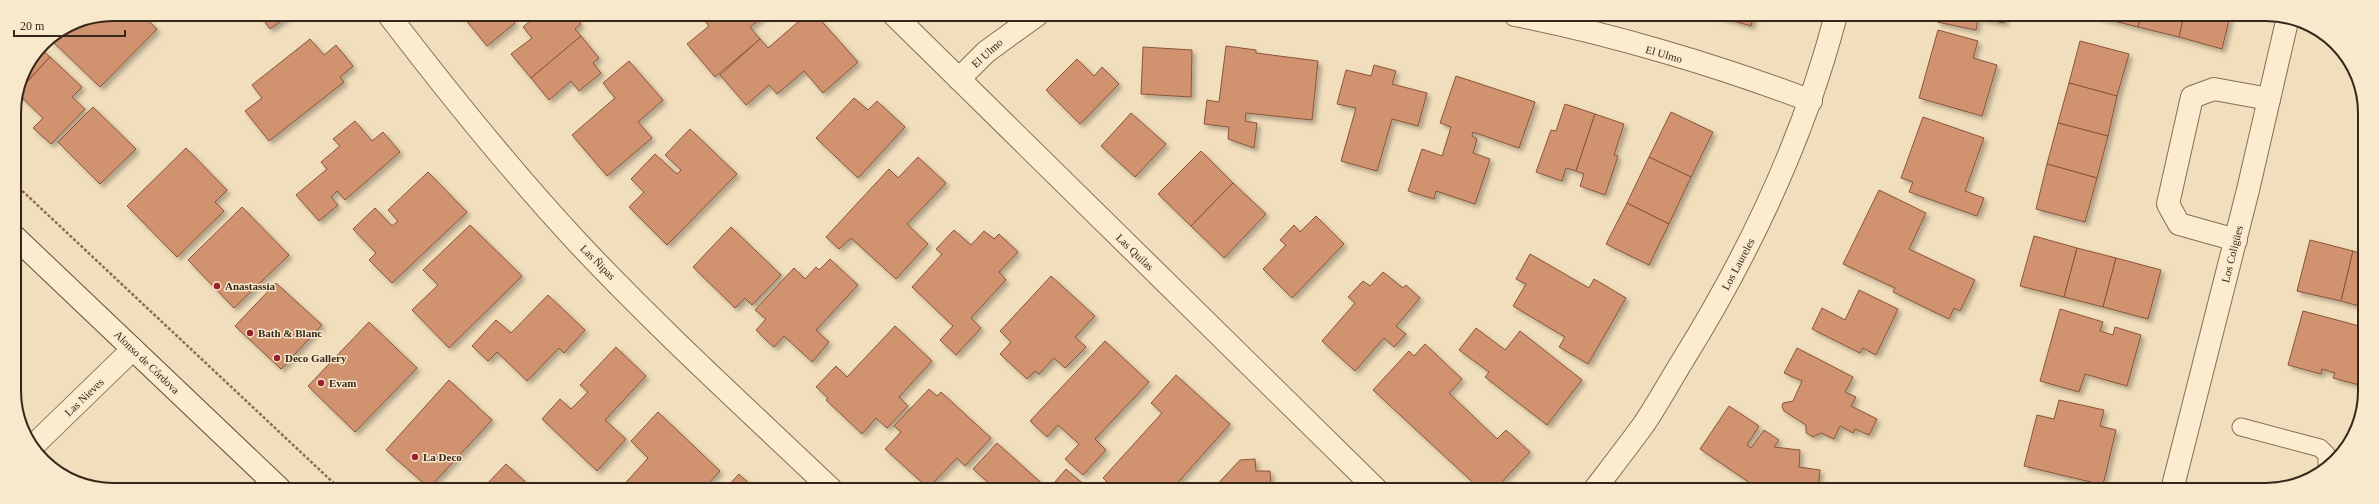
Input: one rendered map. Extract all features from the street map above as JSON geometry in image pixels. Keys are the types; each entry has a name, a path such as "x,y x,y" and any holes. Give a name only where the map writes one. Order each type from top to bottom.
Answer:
{"street":[{"name":"Las Ñipas","path":"393,21 454,101 580,245 719,383 825,483"},
{"name":"Las Quilas","path":"900,21 1370,483"},
{"name":"El Ulmo","path":"958,79 1003,38 1028,21"},
{"name":"El Ulmo","path":"1538,21 1663,53 1772,86 1811,101"},
{"name":"Los Laureles","path":"1600,483 1644,424 1738,265 1779,184 1811,101 1835,21"},
{"name":"Los Coligües","path":"2174,483 2236,240 2286,24"},
{"path":"2236,240 2179,224 2168,204 2192,97 2214,89 2269,99"},
{"name":"Alonso de Córdova","path":"21,243 274,483"},
{"name":"Las Nieves","path":"37,442 133,349"}],"lane":[{"path":"2241,428 2320,448 2327,455 2327,460"}],"path":[{"path":"21,190 334,483"}],"building":[{"path":"107,21 148,21 157,29 100,87 54,43 67,33 95,23"},
{"path":"264,21 281,21 270,29"},
{"path":"467,21 514,21 515,23 487,46"},
{"path":"530,21 579,21 581,24 575,29 581,36 531,78 511,54 532,38 523,27"},
{"path":"705,21 758,21 750,27 760,39 715,77 687,44 709,26"},
{"path":"799,21 821,21 858,62 823,93 804,71 777,94 769,85 746,105 720,75 760,39 768,48"},
{"path":"1734,21 1752,21 1751,26"},
{"path":"1937,21 1978,21 1976,30"},
{"path":"1994,21 2005,21 2004,23"},
{"path":"2114,21 2140,21 2138,27"},
{"path":"2140,21 2183,21 2179,37 2138,27"},
{"path":"2183,21 2229,21 2222,49 2179,37"},
{"path":"1938,30 1978,41 1973,58 1997,65 1982,116 1919,98"},
{"path":"581,36 599,58 593,63 601,73 579,91 571,81 549,100 531,78"},
{"path":"310,39 324,55 336,45 353,66 340,77 344,82 269,141 245,111 262,98 252,85"},
{"path":"2080,41 2129,54 2117,96 2069,83"},
{"path":"1226,46 1256,50 1256,53 1318,61 1312,120 1246,113 1245,121 1257,123 1254,148 1228,139 1229,127 1204,124 1207,100 1219,102"},
{"path":"1143,47 1192,50 1191,97 1141,94"},
{"path":"44,52 50,57 27,82 33,67"},
{"path":"50,57 82,87 72,97 85,109 51,144 33,128 43,118 22,98 26,83"},
{"path":"1077,59 1094,76 1102,67 1119,84 1080,124 1046,90"},
{"path":"629,61 663,100 638,122 652,138 607,176 572,135 615,98 603,83"},
{"path":"1374,65 1396,71 1392,84 1427,93 1418,126 1392,119 1377,171 1341,161 1356,108 1337,104 1346,70 1371,76"},
{"path":"1456,76 1535,102 1519,148 1473,132 1472,136 1477,139 1473,153 1490,159 1475,204 1436,191 1434,199 1408,191 1422,149 1442,156 1451,127 1440,123"},
{"path":"2069,83 2117,96 2108,136 2058,123"},
{"path":"854,98 868,110 877,101 905,127 858,178 816,138"},
{"path":"1565,104 1595,114 1576,171 1566,168 1562,181 1536,172 1551,130 1556,131"},
{"path":"93,107 136,149 100,184 58,142"},
{"path":"1671,112 1713,132 1691,177 1649,157"},
{"path":"1131,113 1166,144 1135,177 1101,146"},
{"path":"1595,114 1624,124 1614,155 1618,156 1605,195 1580,186 1584,174 1576,171"},
{"path":"1923,117 1984,138 1965,191 1984,198 1977,216 1909,192 1913,182 1901,178"},
{"path":"355,121 372,141 383,132 400,152 345,200 337,191 331,197 338,205 319,221 296,195 327,169 321,162 340,146 333,139"},
{"path":"2058,123 2108,136 2097,178 2047,164"},
{"path":"690,129 737,174 667,245 629,207 644,192 631,179 655,154 677,174 681,170 665,155"},
{"path":"186,148 227,190 215,202 224,211 177,257 127,206"},
{"path":"1201,151 1233,183 1191,226 1158,194"},
{"path":"918,157 946,183 907,224 928,244 896,279 851,238 839,249 826,237 889,169 898,178"},
{"path":"1649,157 1691,177 1669,224 1627,203"},
{"path":"2047,164 2097,178 2085,222 2036,209"},
{"path":"428,172 467,212 392,283 369,260 376,253 353,229 375,208 392,226 398,221 388,210"},
{"path":"1233,183 1266,214 1224,258 1191,226"},
{"path":"1879,190 1926,213 1909,249 1975,280 1960,311 1954,308 1949,319 1893,292 1895,288 1843,264"},
{"path":"1627,203 1669,224 1649,265 1606,244"},
{"path":"242,207 289,255 234,308 188,260"},
{"path":"1316,216 1344,244 1292,298 1263,269 1286,245 1280,240 1294,225 1300,232"},
{"path":"470,225 522,276 449,348 412,310 438,285 423,270"},
{"path":"731,227 781,275 752,305 745,298 735,308 693,267"},
{"path":"954,230 971,245 984,231 994,239 999,234 1018,252 999,272 1006,280 971,318 981,328 956,355 940,340 953,326 912,287 942,254 936,249"},
{"path":"2034,236 2077,248 2064,297 2020,286"},
{"path":"2310,240 2353,251 2341,301 2297,291"},
{"path":"2077,248 2116,258 2103,307 2064,297"},
{"path":"2353,251 2358,252 2358,306 2341,301"},
{"path":"1530,254 1589,288 1594,279 1626,298 1588,364 1559,347 1565,337 1513,306 1526,284 1516,279"},
{"path":"2116,258 2161,270 2148,319 2103,307"},
{"path":"830,259 858,285 816,330 829,342 812,362 784,336 774,347 767,341 756,330 766,319 755,310 794,268 805,279 816,267 819,270"},
{"path":"1383,272 1403,288 1406,285 1420,298 1396,326 1406,334 1394,347 1384,338 1355,371 1322,341 1355,303 1348,297 1363,281 1370,286"},
{"path":"1051,276 1095,316 1075,337 1086,347 1065,368 1054,358 1039,374 1035,371 1027,379 1000,354 1011,342 1000,331"},
{"path":"276,283 322,325 281,369 235,326"},
{"path":"1859,290 1898,309 1876,355 1863,348 1860,353 1812,329 1822,308 1845,320"},
{"path":"548,295 585,330 564,353 559,348 527,381 497,352 488,361 472,346 496,320 511,333"},
{"path":"2060,309 2103,322 2100,331 2113,335 2115,327 2141,335 2127,386 2085,374 2079,392 2040,381"},
{"path":"2303,311 2358,326 2358,385 2333,378 2335,373 2322,369 2321,374 2288,365"},
{"path":"369,322 417,368 355,432 308,386"},
{"path":"895,326 932,361 899,397 908,406 887,428 876,418 862,434 826,400 828,398 816,387 836,366 847,377"},
{"path":"1476,328 1505,350 1520,331 1582,380 1547,425 1485,377 1489,372 1459,350"},
{"path":"1105,341 1149,382 1095,439 1106,450 1083,475 1065,459 1079,444 1058,425 1047,437 1030,421"},
{"path":"1425,344 1462,379 1449,393 1497,439 1506,430 1530,452 1501,483 1474,483 1373,390 1409,351 1414,356"},
{"path":"616,347 646,376 605,420 626,439 597,471 542,419 560,399 571,409 588,392 580,385"},
{"path":"1797,348 1853,377 1845,392 1856,397 1851,406 1877,419 1869,435 1855,429 1853,433 1840,426 1834,439 1821,433 1813,437 1806,433 1806,425 1784,411 1782,407 1783,403 1793,401 1802,381 1784,373"},
{"path":"1176,375 1230,424 1177,483 1108,483 1103,478 1162,413 1151,403"},
{"path":"449,380 492,420 434,483 423,483 386,450"},
{"path":"929,389 937,396 941,392 991,438 965,466 957,458 933,483 922,483 885,449 901,432 894,426"},
{"path":"2059,400 2104,410 2100,426 2116,430 2103,483 2095,483 2024,466 2037,415 2054,419"},
{"path":"1729,406 1759,426 1747,445 1751,448 1764,430 1779,440 1774,447 1800,450 1799,467 1820,470 1819,483 1750,483 1700,449"},
{"path":"658,412 720,471 709,483 625,483 648,458 631,441"},
{"path":"997,443 1041,483 989,483 973,469"},
{"path":"1255,459 1256,471 1270,471 1271,483 1219,483 1240,460"},
{"path":"506,464 527,483 488,483"},
{"path":"1066,469 1081,482 1080,483 1054,483"},
{"path":"739,474 749,483 731,483"}],"place":[{"name":"Anastassia","path":"217,286"},
{"name":"Bath & Blanc","path":"250,333"},
{"name":"Deco Gallery","path":"277,358"},
{"name":"Evam","path":"321,383"},
{"name":"La Deco","path":"415,457"}]}
